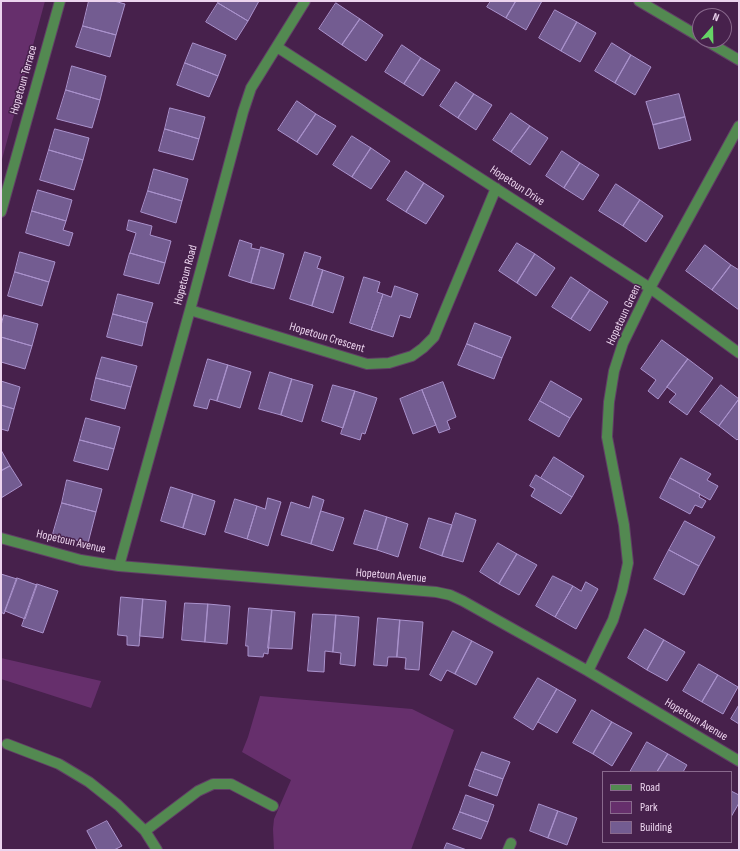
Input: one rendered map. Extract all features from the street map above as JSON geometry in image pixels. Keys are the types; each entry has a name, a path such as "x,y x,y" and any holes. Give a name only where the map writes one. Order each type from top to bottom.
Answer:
{"street":[{"name":"Hopetoun Terrace","path":"1,212 60,1"},
{"name":"Hopetoun Road","path":"119,566 247,100 251,88 304,1"},
{"path":"639,1 692,32"},
{"name":"Hopetoun Drive","path":"277,47 650,288 739,353"},
{"path":"719,48 739,60"},
{"name":"Hopetoun Green","path":"588,671 613,620 628,563 624,525 607,437 609,402 614,371 623,343 650,288 739,126"},
{"name":"Hopetoun Crescent","path":"190,310 367,364 389,363 412,356 434,337 496,188"},
{"name":"Hopetoun Avenue","path":"1,538 81,560 119,566 436,592 450,595 588,671 739,761"},
{"path":"7,744 59,764 89,782 118,805 145,830 157,850"},
{"path":"145,830 198,790 213,784 231,784 273,806"}],"green space":[{"path":"1,1 45,1 1,163"},
{"path":"1,658 101,681 91,708 1,679"},
{"path":"260,696 412,709 454,730 411,850 274,850 274,819 291,780 242,752"}],"building":[{"path":"89,1 114,1 125,4 116,35 83,26"},
{"path":"219,1 259,1 248,21 218,3"},
{"path":"491,1 516,1 506,18 487,7"},
{"path":"516,1 542,1 526,30 506,18"},
{"path":"218,3 248,21 236,40 206,22"},
{"path":"336,3 360,19 342,45 319,29"},
{"path":"555,10 577,22 561,51 539,38"},
{"path":"360,19 383,35 366,61 342,45"},
{"path":"577,22 596,33 580,62 561,51"},
{"path":"83,26 116,35 110,57 76,47"},
{"path":"193,43 226,55 218,76 185,63"},
{"path":"612,43 631,55 615,83 595,71"},
{"path":"402,45 421,58 404,84 385,72"},
{"path":"631,55 651,67 635,95 615,83"},
{"path":"421,58 440,70 423,96 404,84"},
{"path":"185,63 218,76 209,97 177,85"},
{"path":"72,66 106,76 100,100 66,90"},
{"path":"456,82 474,94 458,118 440,106"},
{"path":"66,90 100,100 92,128 57,119"},
{"path":"474,94 492,105 476,130 458,118"},
{"path":"679,94 685,117 653,125 646,102"},
{"path":"297,101 316,114 297,142 278,130"},
{"path":"170,108 205,117 199,139 165,129"},
{"path":"511,113 530,126 511,152 493,140"},
{"path":"316,114 336,126 317,155 297,142"},
{"path":"685,117 691,140 659,149 653,125"},
{"path":"530,126 548,138 530,165 511,152"},
{"path":"55,129 89,138 83,160 49,150"},
{"path":"165,129 199,139 193,160 159,151"},
{"path":"352,136 371,148 352,177 333,165"},
{"path":"371,148 390,161 371,189 352,177"},
{"path":"49,150 83,160 74,190 40,180"},
{"path":"562,151 580,163 564,188 546,176"},
{"path":"580,163 599,175 583,200 564,188"},
{"path":"154,169 188,179 182,201 148,191"},
{"path":"406,171 424,183 406,212 387,200"},
{"path":"424,183 444,196 426,224 406,212"},
{"path":"616,184 640,200 623,226 599,211"},
{"path":"38,190 72,200 66,221 32,211"},
{"path":"148,191 182,201 176,223 141,212"},
{"path":"640,200 663,216 646,242 623,226"},
{"path":"32,211 66,221 63,230 73,233 69,246 26,233"},
{"path":"129,220 152,226 150,235 171,241 165,263 130,253 136,233 127,230"},
{"path":"240,240 252,244 251,248 260,250 251,283 229,276"},
{"path":"517,243 535,254 517,283 499,271"},
{"path":"705,245 731,265 712,290 686,271"},
{"path":"261,247 284,254 274,289 251,283"},
{"path":"20,252 55,262 49,282 15,272"},
{"path":"305,252 321,257 317,268 323,270 312,306 290,299"},
{"path":"130,253 165,263 159,284 124,275"},
{"path":"535,254 555,268 536,296 517,283"},
{"path":"731,265 739,270 739,310 712,290"},
{"path":"323,270 344,277 333,313 312,306"},
{"path":"15,272 49,282 42,306 8,296"},
{"path":"364,277 380,282 377,292 383,294 371,330 350,323"},
{"path":"571,277 590,290 571,319 552,307"},
{"path":"395,286 418,294 410,318 400,315 393,337 371,330 383,294 391,297"},
{"path":"590,290 608,302 590,331 571,319"},
{"path":"118,294 153,303 147,323 113,314"},
{"path":"113,314 147,323 142,346 107,337"},
{"path":"4,315 38,324 32,346 1,337 1,326"},
{"path":"475,323 511,337 502,358 467,344"},
{"path":"1,337 32,346 25,369 1,362"},
{"path":"662,340 688,359 658,399 648,391 656,380 641,369"},
{"path":"467,344 502,358 494,379 458,365"},
{"path":"102,357 137,366 131,387 96,378"},
{"path":"208,359 228,365 217,401 210,399 207,409 194,406"},
{"path":"688,359 713,378 687,415 669,402 676,394 667,387"},
{"path":"228,365 251,372 240,408 217,401"},
{"path":"270,372 292,379 281,415 259,409"},
{"path":"96,378 131,387 125,409 91,400"},
{"path":"292,379 313,385 302,422 281,415"},
{"path":"1,381 20,387 14,409 1,405"},
{"path":"551,381 582,399 570,418 540,401"},
{"path":"443,382 456,417 447,421 450,429 439,433 422,390"},
{"path":"333,385 355,391 343,428 322,421"},
{"path":"721,385 739,399 719,426 700,412"},
{"path":"422,390 436,425 413,434 400,399"},
{"path":"355,391 377,398 365,434 362,433 360,440 341,434"},
{"path":"739,399 739,438 737,440 719,426"},
{"path":"540,401 570,418 559,437 529,420"},
{"path":"1,405 14,409 8,431 1,429"},
{"path":"86,418 120,427 114,449 80,440"},
{"path":"80,440 114,449 108,470 74,461"},
{"path":"1,450 10,466 1,471"},
{"path":"554,457 584,476 572,497 541,478"},
{"path":"681,458 711,474 707,480 718,486 710,500 670,478"},
{"path":"10,466 22,485 1,498 1,471"},
{"path":"536,475 572,497 561,514 531,496 535,489 530,486"},
{"path":"670,478 700,494 699,497 706,501 702,508 695,505 690,514 660,498"},
{"path":"67,480 102,489 96,512 62,503"},
{"path":"171,487 193,494 183,528 161,521"},
{"path":"193,494 215,501 205,535 183,528"},
{"path":"313,496 324,500 311,544 281,535 291,502 309,508"},
{"path":"268,498 281,502 268,546 247,539 257,506 265,509"},
{"path":"235,499 257,506 247,539 225,532"},
{"path":"62,503 96,512 88,543 53,534"},
{"path":"365,510 387,517 377,550 354,544"},
{"path":"321,511 344,518 333,551 311,544"},
{"path":"456,513 476,520 463,562 442,556"},
{"path":"387,517 408,524 398,557 377,550"},
{"path":"429,518 452,525 442,556 420,548"},
{"path":"685,521 715,537 699,566 669,550"},
{"path":"498,543 517,554 499,584 480,572"},
{"path":"669,550 699,566 684,595 654,579"},
{"path":"517,554 537,565 519,595 499,584"},
{"path":"1,574 17,579 4,614 1,612"},
{"path":"553,576 573,586 555,617 536,606"},
{"path":"17,578 37,585 25,619 5,611"},
{"path":"586,582 598,589 576,629 555,617 573,586 581,591"},
{"path":"37,584 58,591 43,633 22,626"},
{"path":"121,597 143,599 139,646 127,645 127,636 118,635"},
{"path":"143,599 166,601 163,638 140,636"},
{"path":"185,603 208,604 205,642 182,640"},
{"path":"208,604 230,606 227,644 205,642"},
{"path":"249,608 272,610 268,654 264,653 263,657 248,656 248,646 246,646"},
{"path":"272,610 295,612 292,649 268,648"},
{"path":"313,614 336,615 333,652 325,651 324,672 308,671"},
{"path":"336,615 359,617 355,666 340,664 341,653 333,652"},
{"path":"378,618 400,620 397,657 388,657 387,666 374,665"},
{"path":"400,620 423,622 419,670 405,669 406,658 397,657"},
{"path":"645,629 664,640 647,670 628,658"},
{"path":"453,631 472,641 455,674 447,670 441,681 430,675"},
{"path":"664,640 685,652 667,681 647,670"},
{"path":"472,641 493,652 476,685 455,674"},
{"path":"699,664 718,675 702,702 683,691"},
{"path":"718,675 738,687 723,714 702,702"},
{"path":"538,678 557,689 533,730 514,718"},
{"path":"557,689 576,700 557,733 538,722"},
{"path":"739,705 739,724 731,719"},
{"path":"592,710 612,722 593,754 573,743"},
{"path":"612,722 632,733 612,766 593,754"},
{"path":"647,742 668,754 658,771 631,771"},
{"path":"482,752 510,762 503,779 475,769"},
{"path":"668,754 687,765 684,771 658,771"},
{"path":"475,769 503,779 497,796 469,786"},
{"path":"732,792 739,795 739,803 732,815"},
{"path":"466,795 494,805 488,822 460,812"},
{"path":"539,804 558,811 548,838 530,831"},
{"path":"558,811 577,818 567,845 548,838"},
{"path":"460,812 488,822 481,839 453,829"},
{"path":"107,821 122,846 114,850 97,850 87,831"},
{"path":"447,843 467,850 444,850"}]}
